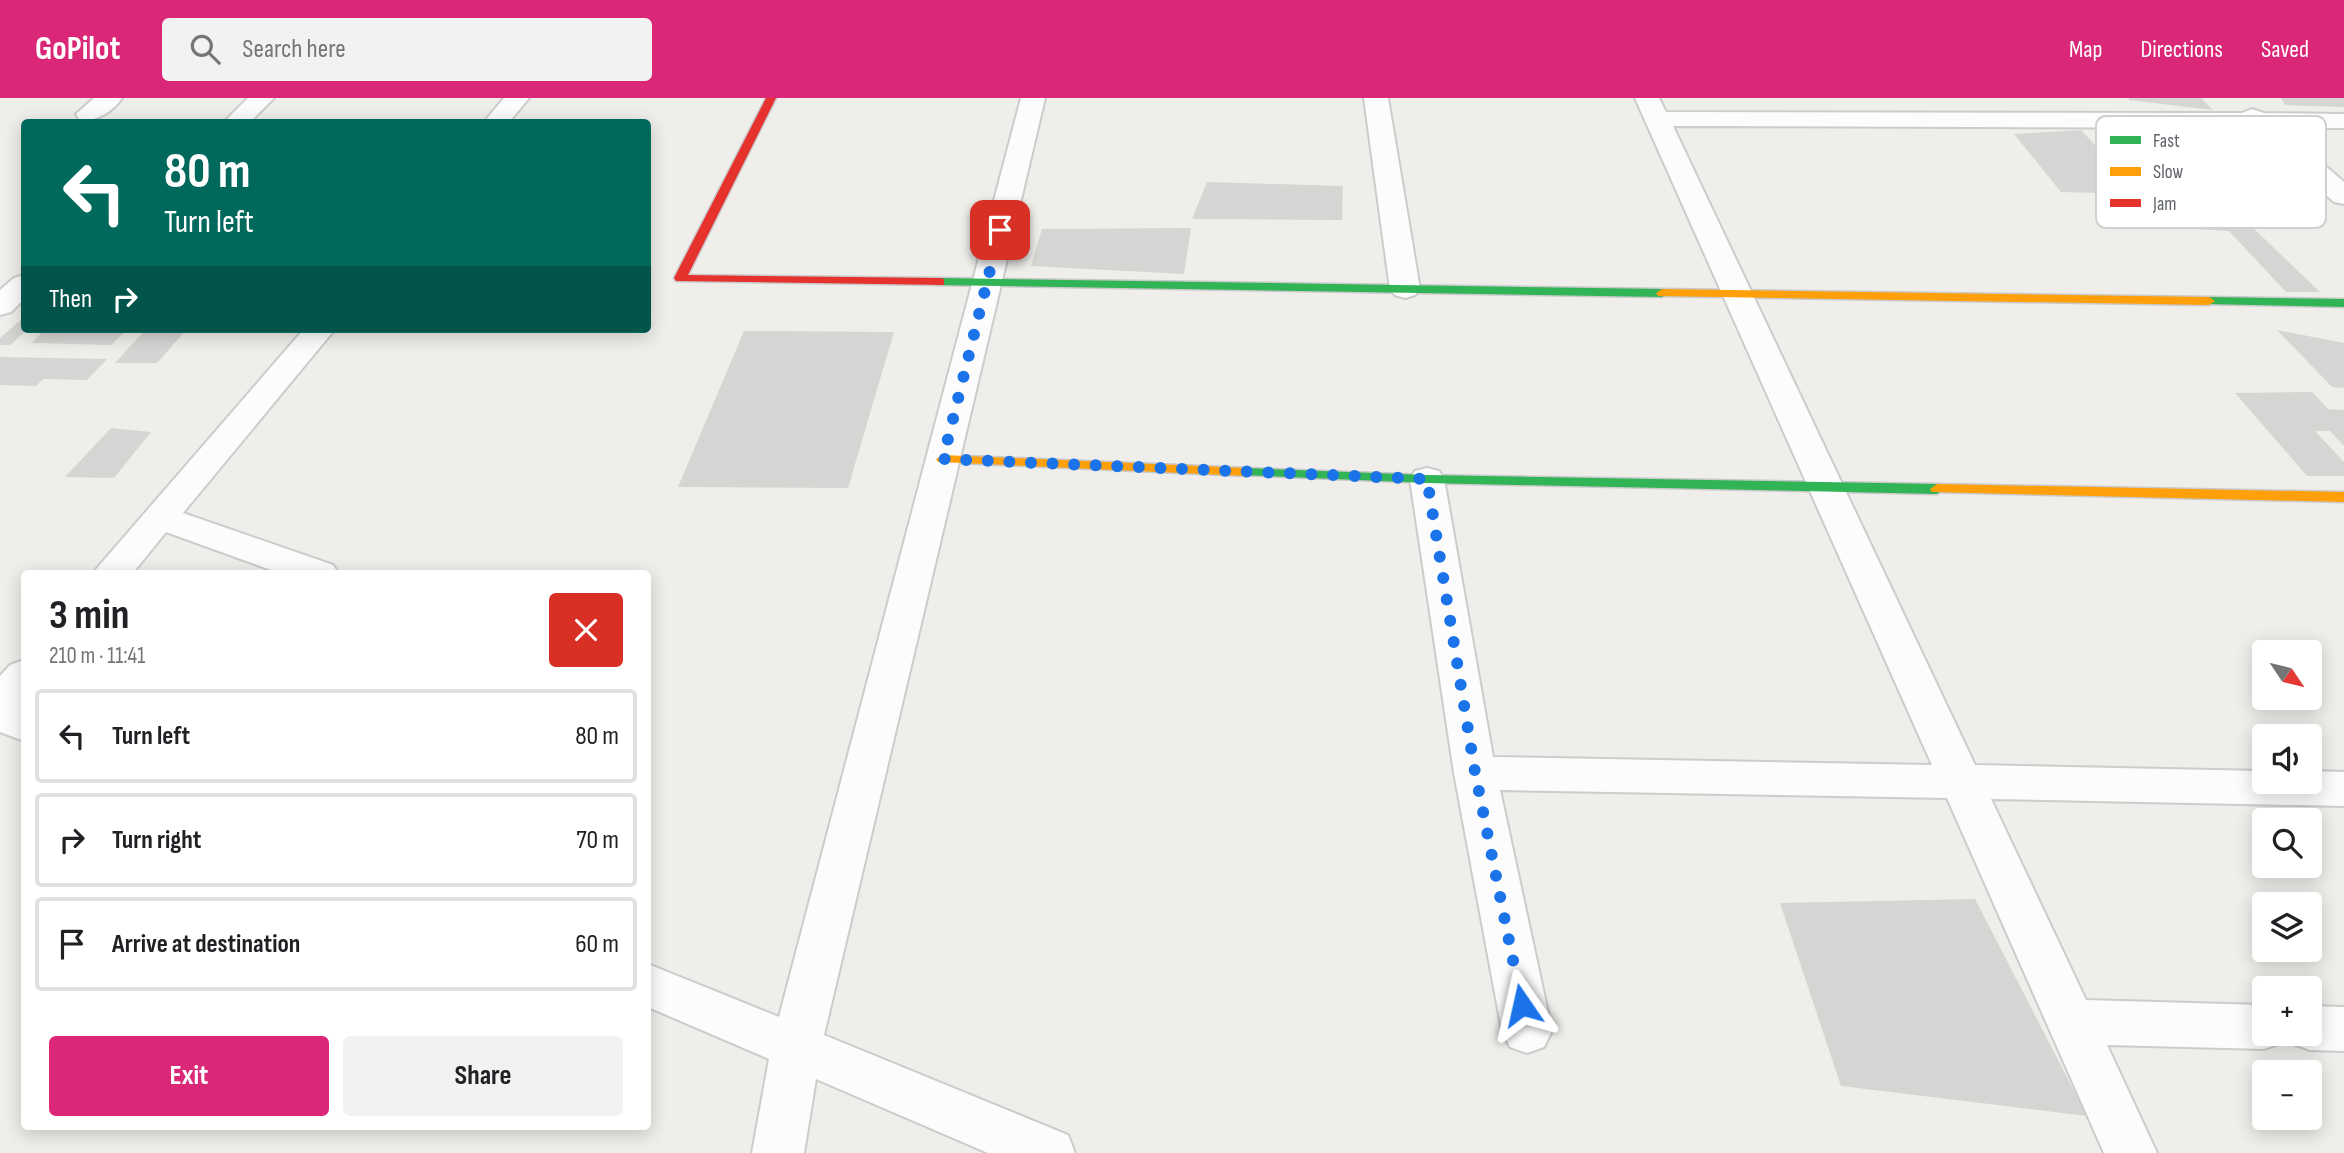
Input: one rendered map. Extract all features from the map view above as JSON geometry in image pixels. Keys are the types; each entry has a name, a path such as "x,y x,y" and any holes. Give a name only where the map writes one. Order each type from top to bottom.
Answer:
{"street":[{"path":"88,114 110,98"},
{"path":"239,119 262,98"},
{"path":"499,119 517,98"},
{"path":"771,98 680,278 2344,303"},
{"path":"778,1153 796,1047 1033,98"},
{"path":"1376,98 1405,289"},
{"path":"2232,98 2252,116"},
{"path":"2096,118 1652,108 2131,1153"},
{"path":"2326,121 2344,121"},
{"path":"2326,180 2344,196"},
{"path":"0,306 21,287"},
{"path":"114,570 317,333"},
{"path":"943,459 1427,479 2344,497"},
{"path":"1427,479 1475,772 1527,1031"},
{"path":"159,517 309,570"},
{"path":"0,704 21,679"},
{"path":"0,715 21,724"},
{"path":"1475,772 2344,789"},
{"path":"651,986 1049,1153"},
{"path":"2071,1022 2252,1027"},
{"path":"2322,1028 2344,1029"}],"building":[{"path":"2201,98 2213,110 2129,100"},
{"path":"2281,98 2344,98 2344,107 2285,105"},
{"path":"2081,130 2096,146 2096,193 2061,192 2014,134"},
{"path":"1207,182 1343,186 1342,220 1192,219"},
{"path":"1191,228 1184,274 1031,266 1042,229"},
{"path":"2176,228 2253,228 2320,292 2286,292 2229,231"},
{"path":"21,320 21,333 24,333 10,345 0,345 0,338"},
{"path":"2277,330 2344,343 2344,388 2332,387"},
{"path":"744,331 894,332 848,488 678,487"},
{"path":"42,333 124,333 111,345 31,343"},
{"path":"142,333 183,333 157,363 115,363"},
{"path":"0,357 107,359 87,380 43,379 36,386 0,385"},
{"path":"2312,392 2328,409 2344,410 2344,446 2330,431 2315,431 2344,462 2344,476 2307,476 2235,393"},
{"path":"111,428 151,432 114,478 65,477"},
{"path":"1975,899 2087,1116 1841,1086 1780,903"}],"traffic: fast":[{"path":"940,282 1662,293"},
{"path":"2209,301 2344,303"},
{"path":"1247,472 1427,479 1937,489"}],"traffic: slow":[{"path":"1662,293 2209,301"},
{"path":"943,459 1247,472"},
{"path":"1937,489 2344,497"}],"traffic: jam":[{"path":"771,98 680,278 940,282"}],"route":[{"path":"1000,230 943,459 1427,479 1475,772 1522,1005"}]}
